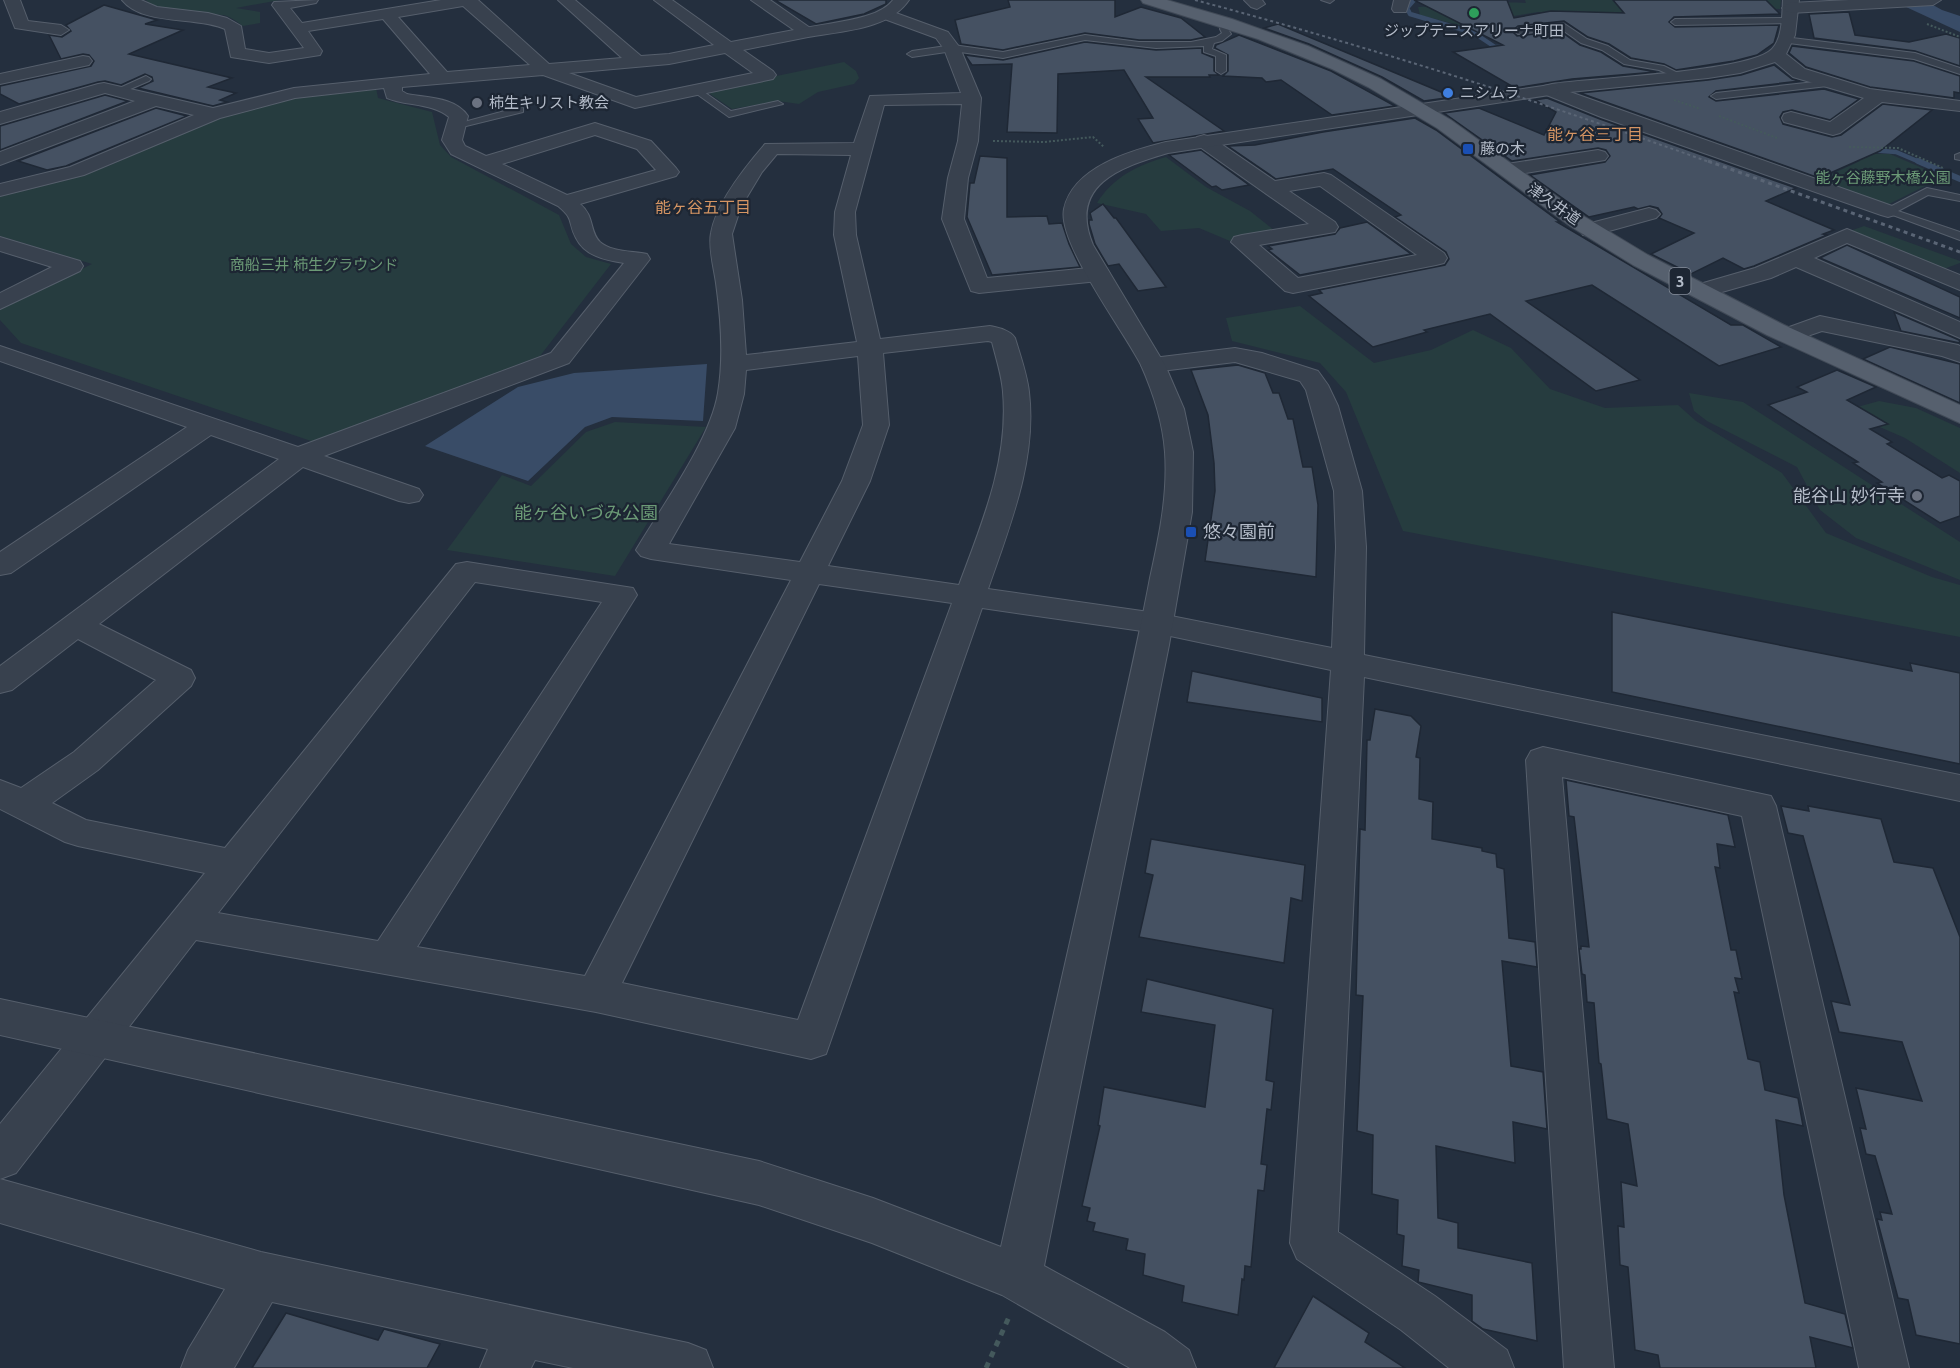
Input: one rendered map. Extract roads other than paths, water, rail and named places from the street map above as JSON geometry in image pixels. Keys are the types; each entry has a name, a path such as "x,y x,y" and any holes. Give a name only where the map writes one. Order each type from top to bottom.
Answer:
{"main road":[{"name":"津久井道","path":"1150,0 1227,22 1292,45 1340,66 1422,109 1591,230 1701,291 1960,415"}],"street":[{"path":"12,0 21,25 61,30"},
{"path":"130,0 165,13 224,21 233,26 237,53 269,58 314,51"},
{"path":"310,0 280,5 340,87"},
{"path":"298,28 468,0 546,70 635,103 767,75 662,0"},
{"path":"566,0 637,62"},
{"path":"759,0 808,32"},
{"path":"0,190 50,178 115,157 213,114 294,93 393,82 637,62 729,48 885,14 899,6 901,0"},
{"path":"1798,73 1787,62 1780,48 1790,10 1933,0"},
{"path":"387,14 443,78"},
{"path":"885,14 942,35 952,48 972,98 969,141 958,178 953,219 979,286 1099,274"},
{"path":"1018,1278 1178,512 1179,452 1171,409 1154,365 1082,245 1074,224 1075,207 1083,192 1097,177 1122,163 1166,148 1550,90 1738,69 1750,67 1780,48"},
{"path":"0,79 75,63 79,77 111,89 213,114"},
{"path":"1738,69 1798,73 1879,96 1960,106"},
{"path":"0,682 266,484 300,456 560,358 639,259 614,255 594,248 586,237 580,214 565,202 458,150 452,140 459,116 452,109 401,98 393,94 393,82"},
{"path":"0,117 111,89"},
{"path":"1550,90 1619,117 1888,211"},
{"path":"1791,118 1811,127 1833,129 1879,96"},
{"path":"596,995 856,480 876,425 870,347 845,235 845,212 876,100 972,98"},
{"path":"0,161 154,100"},
{"path":"484,164 595,129 644,145 669,172 565,202"},
{"path":"1204,141 1271,188 1327,227 1242,242 1293,286 1436,258 1324,179 1271,188"},
{"path":"862,149 772,148 754,169 731,207 721,234 730,300 734,364 731,394 722,428 651,550 1156,623 1960,787"},
{"path":"1507,170 1598,156"},
{"path":"0,161 50,178"},
{"path":"1591,230 1649,214"},
{"path":"1701,291 1763,273 1847,235 1960,283"},
{"path":"0,244 72,266 0,302"},
{"path":"1795,258 1957,345"},
{"path":"1790,335 1820,323 1957,345"},
{"path":"187,923 596,995 811,1041 999,516 1017,450 1016,391 1003,338 990,333 734,364"},
{"path":"0,353 409,495"},
{"path":"1154,365 1235,355 1253,357 1309,376 1319,390 1348,491 1351,547 1348,662 1314,1243 1418,1313 1488,1368"},
{"path":"0,566 208,425"},
{"path":"0,1158 466,571 622,595 388,959"},
{"path":"12,799 86,761 179,678 76,625"},
{"path":"1589,1368 1543,760 1758,806 1884,1368"},
{"path":"12,799 78,832 233,864"},
{"path":"0,1017 759,1183 873,1221 1018,1278 1147,1350 1171,1368"},
{"path":"0,1201 514,1349 688,1368"},
{"path":"206,1368 261,1276"}],"lane":[{"path":"0,4 12,0"},
{"path":"1325,0 1330,0"},
{"path":"1677,18 1687,22 1790,10"},
{"path":"912,54 952,48 991,56 1009,54 1075,38 1097,38 1129,44 1210,42 1223,39 1227,34 1224,29 1227,22"},
{"path":"1518,31 1563,26 1584,41 1605,48 1627,62 1661,68 1677,75"},
{"path":"1173,34 1184,44"},
{"path":"1210,42 1207,50 1221,55 1221,71"},
{"path":"1780,48 1921,57 1960,71"},
{"path":"111,89 146,79"},
{"path":"1716,96 1833,83"},
{"path":"697,90 729,114 778,104"},
{"path":"458,124 519,110"},
{"path":"1888,211 1927,192 1960,198"},
{"path":"1888,211 1960,236"}],"water":[{"path":"1891,0 1924,0 1942,10 1960,16 1960,32"},
{"path":"707,364 703,421 612,417 585,427 528,481 425,446 518,387 574,373"}],"waterway":[{"path":"1414,0 1407,8 1410,14 1474,33 1495,47 1505,47"},
{"path":"1869,150 1896,152 1922,163"},
{"path":"1918,161 1960,179"}],"railway":[{"path":"1195,0 1455,76 1712,163"},
{"path":"1708,161 1960,252"}],"place":[{"name":"ジップテニスアリーナ町田","path":"1474,13"},
{"name":"ニシムラ","path":"1448,93"},
{"name":"柿生キリスト教会","path":"477,103"},
{"name":"藤の木","path":"1468,149"},
{"name":"能谷山 妙行寺","path":"1917,496"},
{"name":"悠々園前","path":"1191,532"}],"district":[{"name":"能ヶ谷三丁目","path":"1595,134"},
{"name":"能ヶ谷五丁目","path":"703,207"}],"park label":[{"name":"能ヶ谷藤野木橋公園","path":"1883,178"},
{"name":"商船三井 柿生グラウンド","path":"314,265"},
{"name":"能ヶ谷いづみ公園","path":"586,513"}]}
